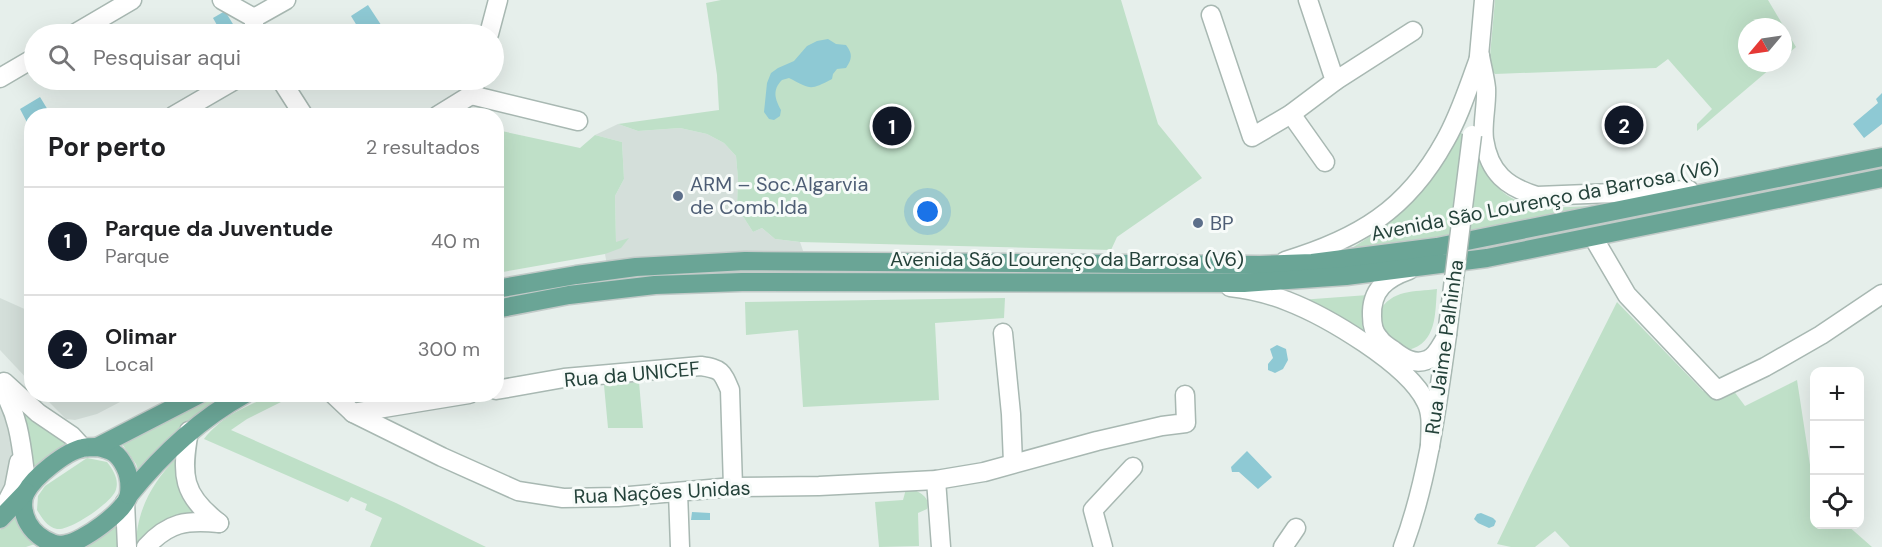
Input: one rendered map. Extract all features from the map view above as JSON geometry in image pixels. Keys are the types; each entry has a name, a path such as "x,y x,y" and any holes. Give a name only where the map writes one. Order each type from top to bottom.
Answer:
{"main road":[{"name":"Avenida São Lourenço da Barrosa (V6)","path":"504,288 636,267 745,261 1276,264 1312,262 1437,248 1882,157"},
{"name":"Avenida São Lourenço da Barrosa (V6)","path":"504,307 569,295 677,284 1296,280 1487,258 1882,178"},
{"path":"0,517 45,470 71,453 90,447 183,402"},
{"path":"26,490 23,508 33,531 53,545 67,544 79,539 103,524 170,448 189,431 231,402"},
{"path":"90,447 111,450 121,460 128,474 127,499"}],"street":[{"path":"91,24 132,0"},
{"path":"222,0 252,24"},
{"path":"256,24 286,0"},
{"path":"492,24 498,0"},
{"path":"1308,0 1335,81"},
{"name":"Rua Jaime Palhinha","path":"1403,547 1410,529 1430,447 1447,335 1472,135 1484,0"},
{"path":"1210,15 1252,137 1291,114 1335,81 1413,32"},
{"path":"1480,56 1486,90 1484,139 1490,160 1501,177 1517,190 1537,196 1548,196 1722,189"},
{"path":"1276,264 1316,251 1359,232 1377,221 1407,194 1430,166 1446,140 1480,56"},
{"path":"0,78 24,64"},
{"path":"187,108 218,90"},
{"path":"287,90 299,108"},
{"path":"447,108 469,90"},
{"path":"482,90 578,121"},
{"path":"1291,114 1325,162"},
{"path":"1593,237 1627,295 1717,390 1765,367 1821,335 1882,294"},
{"path":"1414,268 1393,276 1376,292 1371,307 1372,324 1378,337 1404,359 1416,362 1429,360 1437,352 1447,335"},
{"path":"1195,282 1242,288 1286,300 1347,332 1380,355 1414,383 1426,402 1431,417 1430,447"},
{"path":"1003,333 1013,463"},
{"name":"Rua da UNICEF","path":"504,389 564,378 700,366 717,368 724,375 730,390 733,487"},
{"path":"0,379 24,400"},
{"path":"0,386 7,396 21,443 26,490"},
{"name":"Rua Nações Unidas","path":"341,402 353,413 518,491 563,498 618,497 733,487 819,486 936,480 984,472 1107,439 1162,426 1186,423 1185,395"},
{"path":"26,402 38,413 90,447"},
{"path":"353,413 420,402"},
{"path":"146,547 169,527 193,522 219,523 203,511 188,488 184,471 189,431"},
{"path":"0,517 14,488 21,443"},
{"path":"1102,547 1093,510 1133,467"},
{"path":"936,480 941,547"},
{"path":"678,492 680,547"},
{"path":"127,499 127,547"},
{"path":"1283,547 1296,528"}],"shaded area":[{"path":"618,124 638,131 680,128 707,134 724,143 736,156 737,207 753,232 762,228 775,239 800,242 807,262 608,271 605,254 616,242 615,196 624,179 622,142 595,135"},
{"path":"0,298 24,309 24,376 0,350"},
{"path":"0,386 21,443 0,516"},
{"path":"49,402 120,402 97,414 75,420 66,419"}],"green space":[{"path":"721,0 1121,0 1158,124 1202,178 1117,237 1111,250 800,242 775,239 762,228 753,232 737,207 736,156 724,143 707,134 680,128 638,131 618,124 719,110 717,75 706,3"},
{"path":"1495,0 1768,0 1779,18 1738,18 1738,72 1766,72 1697,131 1697,124 1712,109 1668,59 1656,68 1495,74 1489,67"},
{"path":"1455,128 1480,149 1491,178 1513,199 1543,206 1606,205 1427,239 1352,248 1383,228 1416,195"},
{"path":"504,132 580,148 595,135 622,142 624,179 615,196 616,242 629,238 621,248 605,254 504,272"},
{"path":"1882,165 1882,170 1485,251 1432,261 1322,273 1181,277 923,274 708,275 606,283 504,300 504,296 558,285 661,273 714,270 1221,272 1313,270 1437,256"},
{"path":"1437,289 1433,326 1424,341 1408,350 1384,337 1379,312 1390,299 1404,293"},
{"path":"1368,295 1362,314 1364,334 1300,300"},
{"path":"1005,298 1004,318 935,323 939,400 803,407 798,330 746,335 745,302"},
{"path":"1617,302 1703,391 1713,394 1733,390 1745,406 1797,380 1810,465 1810,529 1852,529 1872,547 1570,547 1555,531 1535,547 1511,547 1497,544"},
{"path":"639,382 643,428 608,428 604,385"},
{"path":"14,402 41,426 67,443 30,469"},
{"path":"203,402 218,402 168,439 139,473 136,464 122,444"},
{"path":"256,402 281,402 231,430 396,503 486,547 370,547 382,518 365,510 367,504 351,497 348,502 204,439 219,423"},
{"path":"177,457 176,473 179,488 185,502 196,514 136,547 139,521 147,498 160,477"},
{"path":"87,458 107,462 115,476 117,484 115,492 89,516 71,526 53,528 45,522 37,510 38,496 45,486"},
{"path":"911,488 926,498 928,505 927,509 918,513 919,546 879,547 875,502 903,500 906,489"},
{"path":"15,515 18,524 35,544 26,547 0,547 0,530"},
{"path":"118,522 120,547 80,547"}],"water":[{"path":"368,5 380,24 356,24 351,16"},
{"path":"225,11 233,24 216,24 213,18"},
{"path":"828,39 836,44 846,45 850,51 850,62 846,68 837,69 832,79 814,87 789,78 782,80 777,87 776,95 781,110 780,116 774,120 769,119 764,112 767,83 771,73 794,61 807,46"},
{"path":"1882,93 1882,124 1864,138 1853,124 1878,103 1876,99"},
{"path":"40,97 47,108 24,108 24,117 20,109"},
{"path":"1277,345 1286,349 1288,360 1283,369 1275,373 1268,370 1268,364 1273,358 1270,349"},
{"path":"1247,451 1272,477 1258,489 1239,472 1232,472 1231,467"},
{"path":"692,512 710,513 710,520 691,520"},
{"path":"1481,513 1496,521 1494,526 1489,528 1474,519 1477,514"}],"place":[{"name":"Olimar","path":"1624,125"},
{"name":"Parque da Juventude","path":"892,126"},
{"name":"ARM – Soc.Algarvia de Comb.lda","path":"678,196"},
{"name":"BP","path":"1198,223"}]}
